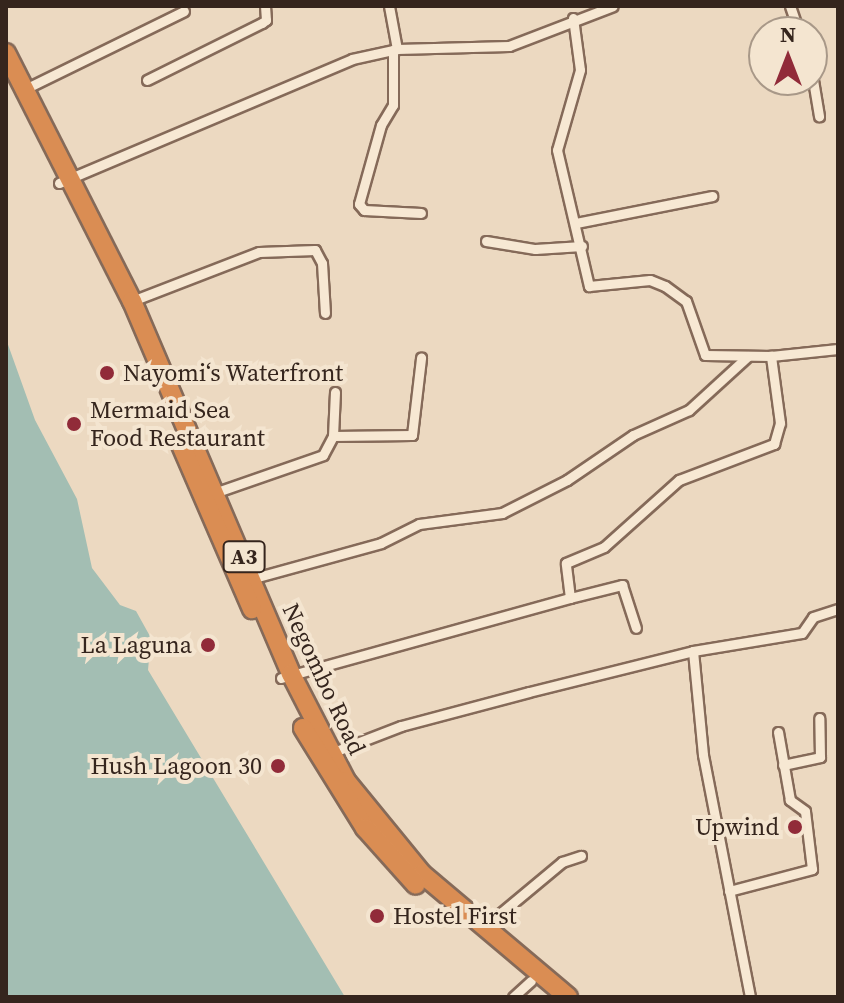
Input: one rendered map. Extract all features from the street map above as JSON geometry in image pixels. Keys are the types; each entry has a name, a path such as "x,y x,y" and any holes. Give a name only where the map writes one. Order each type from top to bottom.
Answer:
{"highway":[{"name":"Negombo Road","path":"6,53 246,580 320,761 379,847 436,903 550,997"},
{"name":"Negombo Road","path":"6,77 132,301 217,492 246,580"},
{"name":"Negombo Road","path":"286,676 331,753 387,837 484,927 568,997"}],"street":[{"path":"147,80 262,23 265,6"},
{"path":"389,6 395,49 393,105 381,125 359,204 364,210 421,213"},
{"path":"64,180 352,59 395,49 509,46 573,18 613,6"},
{"path":"25,89 184,11"},
{"path":"573,18 580,70 557,150 589,286 650,280 665,286 686,301 705,355 771,356 838,349"},
{"path":"816,96 819,116"},
{"path":"576,223 712,196"},
{"path":"486,241 535,249 582,246"},
{"path":"132,301 259,252 315,250 322,263 325,313"},
{"path":"570,598 566,563 604,547 679,480 774,444 780,423 771,356"},
{"path":"246,580 381,543 419,524 502,513 567,480 633,435 689,410 747,357"},
{"path":"333,436 412,435 421,358"},
{"path":"217,492 323,455 333,436 335,392"},
{"path":"286,676 622,585 636,628"},
{"path":"331,753 401,726 693,651 802,633 813,617 838,609"},
{"path":"693,651 703,755 750,997"},
{"path":"783,765 820,757 819,718"},
{"path":"729,891 812,869 805,811 790,800 778,732"},
{"path":"484,927 562,862 581,856"},
{"path":"513,997 531,981"}],"shaded area":[{"path":"6,339 35,420 77,499 92,568 120,605 136,611 151,638 148,670 345,997 6,997"}],"place":[{"name":"Nayomi‘s Waterfront","path":"107,373"},
{"name":"Mermaid Sea Food Restaurant","path":"74,424"},
{"name":"La Laguna","path":"208,645"},
{"name":"Hush Lagoon 30","path":"278,766"},
{"name":"Upwind","path":"795,827"},
{"name":"Hostel First","path":"377,916"}]}
